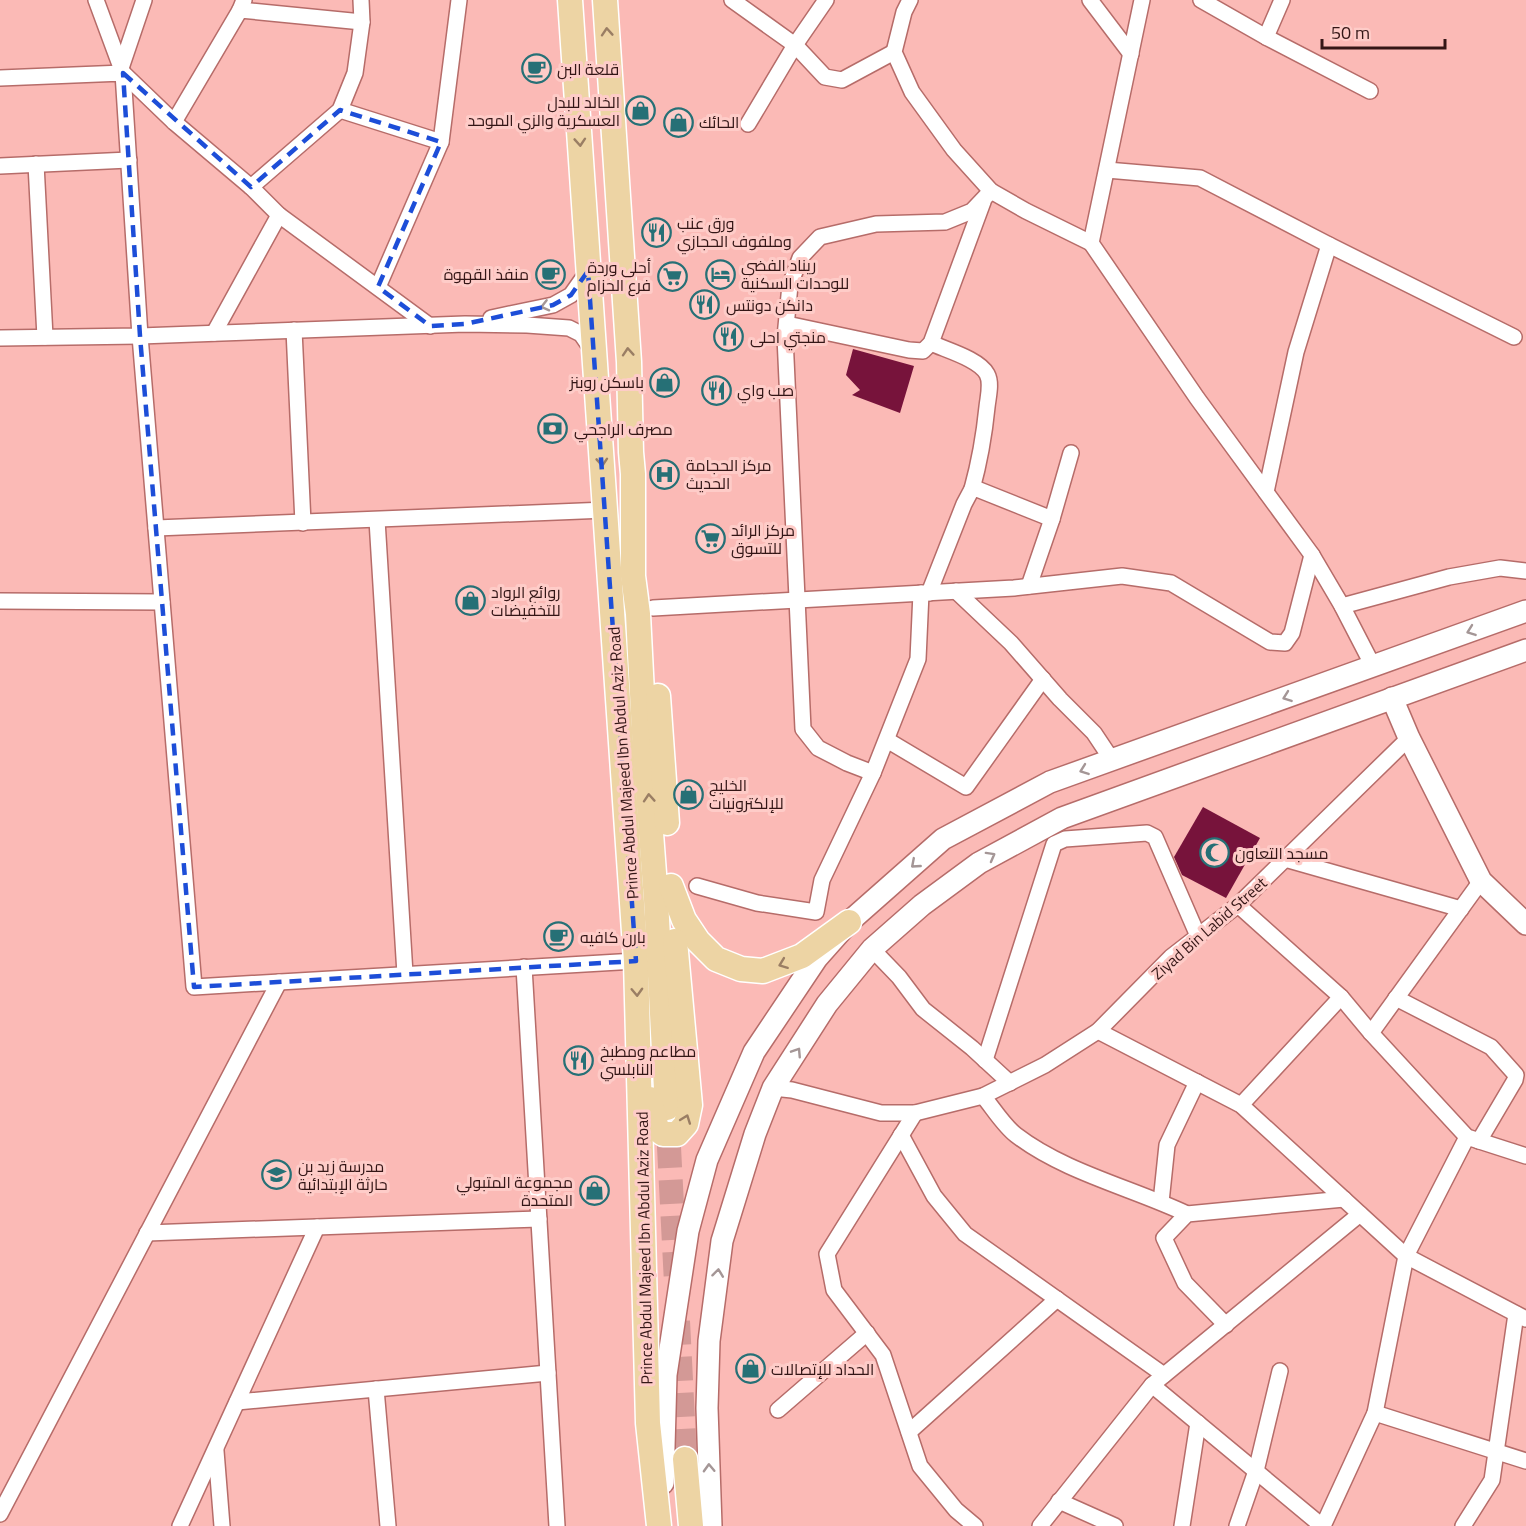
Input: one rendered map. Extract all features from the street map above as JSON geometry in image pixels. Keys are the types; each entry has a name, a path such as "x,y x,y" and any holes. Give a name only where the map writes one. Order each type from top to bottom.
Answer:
{"main road":[{"name":"Prince Abdul Majeed Ibn Abdul Aziz Road","path":"570,0 636,960 648,1424 660,1526"},
{"name":"Prince Abdul Majeed Ibn Abdul Aziz Road","path":"605,0 629,362 633,576 638,614 667,1108"},
{"path":"633,499 649,561 677,972 690,1105 686,1124 677,1134 663,1134 657,1129 639,1050"},
{"path":"671,886 684,920 698,941 716,959 741,969 764,971 802,956 849,922 943,839 1050,782 1526,611"},
{"path":"711,1526 707,1408 709,1353 722,1241 755,1134 773,1088 827,1004 872,948 922,904 979,863 1062,818 1526,650"},
{"path":"1392,698 1409,738 1481,881 1526,924"},
{"path":"660,1526 666,1375 688,1231 707,1160 754,1052 817,957 849,922"},
{"path":"685,1459 691,1526"}],"street":[{"path":"96,0 122,70 140,336 194,987 636,960"},
{"path":"122,70 144,0"},
{"path":"251,187 340,110 355,73 362,22 361,0"},
{"path":"378,287 441,142 459,0"},
{"path":"748,124 825,0"},
{"path":"910,0 904,12 894,52 912,92 988,195 1091,243 1197,399 1312,555 1373,666"},
{"path":"1090,0 1131,54"},
{"path":"1091,243 1142,0"},
{"path":"1201,0 1370,91"},
{"path":"1266,37 1282,0"},
{"path":"735,1 795,45 825,77 842,80 894,52"},
{"path":"174,122 242,5 362,22"},
{"path":"0,78 122,70 174,122 251,187 279,215 430,326"},
{"path":"340,110 441,142"},
{"path":"0,166 129,160"},
{"path":"36,164 45,337"},
{"path":"1107,170 1200,178 1514,337"},
{"path":"873,773 847,764 818,748 803,729 785,337 790,285 800,258 820,237 876,224 945,222 972,211 988,195"},
{"path":"787,324 923,351 931,343 988,195"},
{"path":"214,333 279,215"},
{"path":"1266,492 1296,352 1329,245"},
{"path":"465,324 553,304 571,295 588,271"},
{"path":"0,338 140,336 465,324 527,325 569,328 580,334 594,352"},
{"path":"294,330 303,523"},
{"path":"697,886 757,903 816,912 822,880 873,773 918,659 925,593 972,489 983,443 989,389 988,376 982,368 970,360 931,343"},
{"path":"1029,586 1071,453"},
{"path":"972,489 1052,519"},
{"path":"156,528 606,510"},
{"path":"377,520 405,974"},
{"path":"652,608 956,591 1122,576 1172,583 1270,642 1285,643 1292,633 1312,555"},
{"path":"1342,606 1449,577 1500,568 1526,571"},
{"path":"956,591 1011,643 1060,699 1094,733 1112,760"},
{"path":"0,601 162,602"},
{"path":"887,740 966,787 1043,679"},
{"name":"Ziyad Bin Labid Street","path":"773,1088 792,1090 880,1113 915,1113 983,1096 1045,1065 1098,1032 1171,957 1238,905 1409,738"},
{"path":"985,1060 1054,844 1065,839 1147,832 1155,837 1198,936"},
{"path":"1285,859 1461,909"},
{"path":"1371,1033 1481,881"},
{"path":"1238,905 1341,997 1371,1033 1473,1139 1526,1156"},
{"path":"872,948 899,977 923,1009 1010,1083"},
{"path":"524,967 557,1526"},
{"path":"0,1514 279,982"},
{"path":"1241,1105 1341,997"},
{"path":"901,1135 934,1196 965,1234 1057,1299 1158,1380 1198,1423 1322,1526 1375,1413 1406,1256 1473,1139 1515,1080 1516,1075 1491,1047 1396,998"},
{"path":"1098,1032 1241,1105 1406,1256 1521,1316 1492,1480 1463,1526"},
{"path":"1161,1202 1167,1145 1197,1082"},
{"path":"983,1096 1014,1134 1047,1155 1187,1214 1344,1199"},
{"path":"915,1113 827,1254 834,1290 883,1355 920,1466 956,1510 975,1526"},
{"path":"1187,1214 1164,1238 1185,1283 1226,1325"},
{"path":"1040,1526 1158,1380 1360,1214"},
{"path":"147,1233 539,1219"},
{"path":"180,1526 317,1227"},
{"path":"909,1432 1057,1299"},
{"path":"778,1410 867,1334"},
{"path":"1237,1526 1256,1471 1280,1371"},
{"path":"237,1402 548,1373"},
{"path":"376,1389 388,1526"},
{"path":"1375,1413 1526,1461"},
{"path":"1182,1526 1198,1423"},
{"path":"216,1448 222,1526"},
{"path":"1059,1501 1115,1526"}],"highlighted area":[{"path":"123,73 251,187 340,110 441,142 378,287 430,326 465,324 553,305 571,295 588,271 636,961 194,987 140,336"}],"building":[{"path":"853,349 914,366 900,413 852,395 860,390 846,375"},
{"name":"مسجد التعاون","path":"1203,807 1260,838 1226,898 1182,875 1174,857"}],"tunnel":[{"path":"667,1108 676,1283"},
{"path":"678,1321 685,1459"}],"place":[{"name":"قلعة البن","path":"536,69"},
{"name":"الخالد للبدل العسكرية والزي الموحد","path":"641,111"},
{"name":"الحائك","path":"678,122"},
{"name":"ورق عنب وملفوف الحجازي","path":"656,232"},
{"name":"منفذ القهوة","path":"550,274"},
{"name":"ريناد الفضي للوحدات السكنية","path":"720,274"},
{"name":"أحلى وردة فرع الحزام","path":"672,276"},
{"name":"دانكن دونتس","path":"705,305"},
{"name":"منجتي احلى","path":"729,337"},
{"name":"باسكن روبنز","path":"665,382"},
{"name":"صب واي","path":"716,390"},
{"name":"مصرف الراجحي","path":"553,429"},
{"name":"مركز الحجامة الحديث","path":"665,474"},
{"name":"مركز الرائد للتسوق","path":"710,539"},
{"name":"روائع الرواد للتخفيضات","path":"470,601"},
{"name":"الخليج للإلكترونيات","path":"688,794"},
{"name":"مسجد التعاون","path":"1214,853"},
{"name":"بارن كافيه","path":"559,937"},
{"name":"مطاعم ومطبخ النابلسي","path":"579,1060"},
{"name":"مدرسة زيد بن حارثة الإبتدائية","path":"277,1175"},
{"name":"مجموعة المتبولي المتحدة","path":"594,1191"},
{"name":"الحداد للإتصالات","path":"750,1369"}]}
